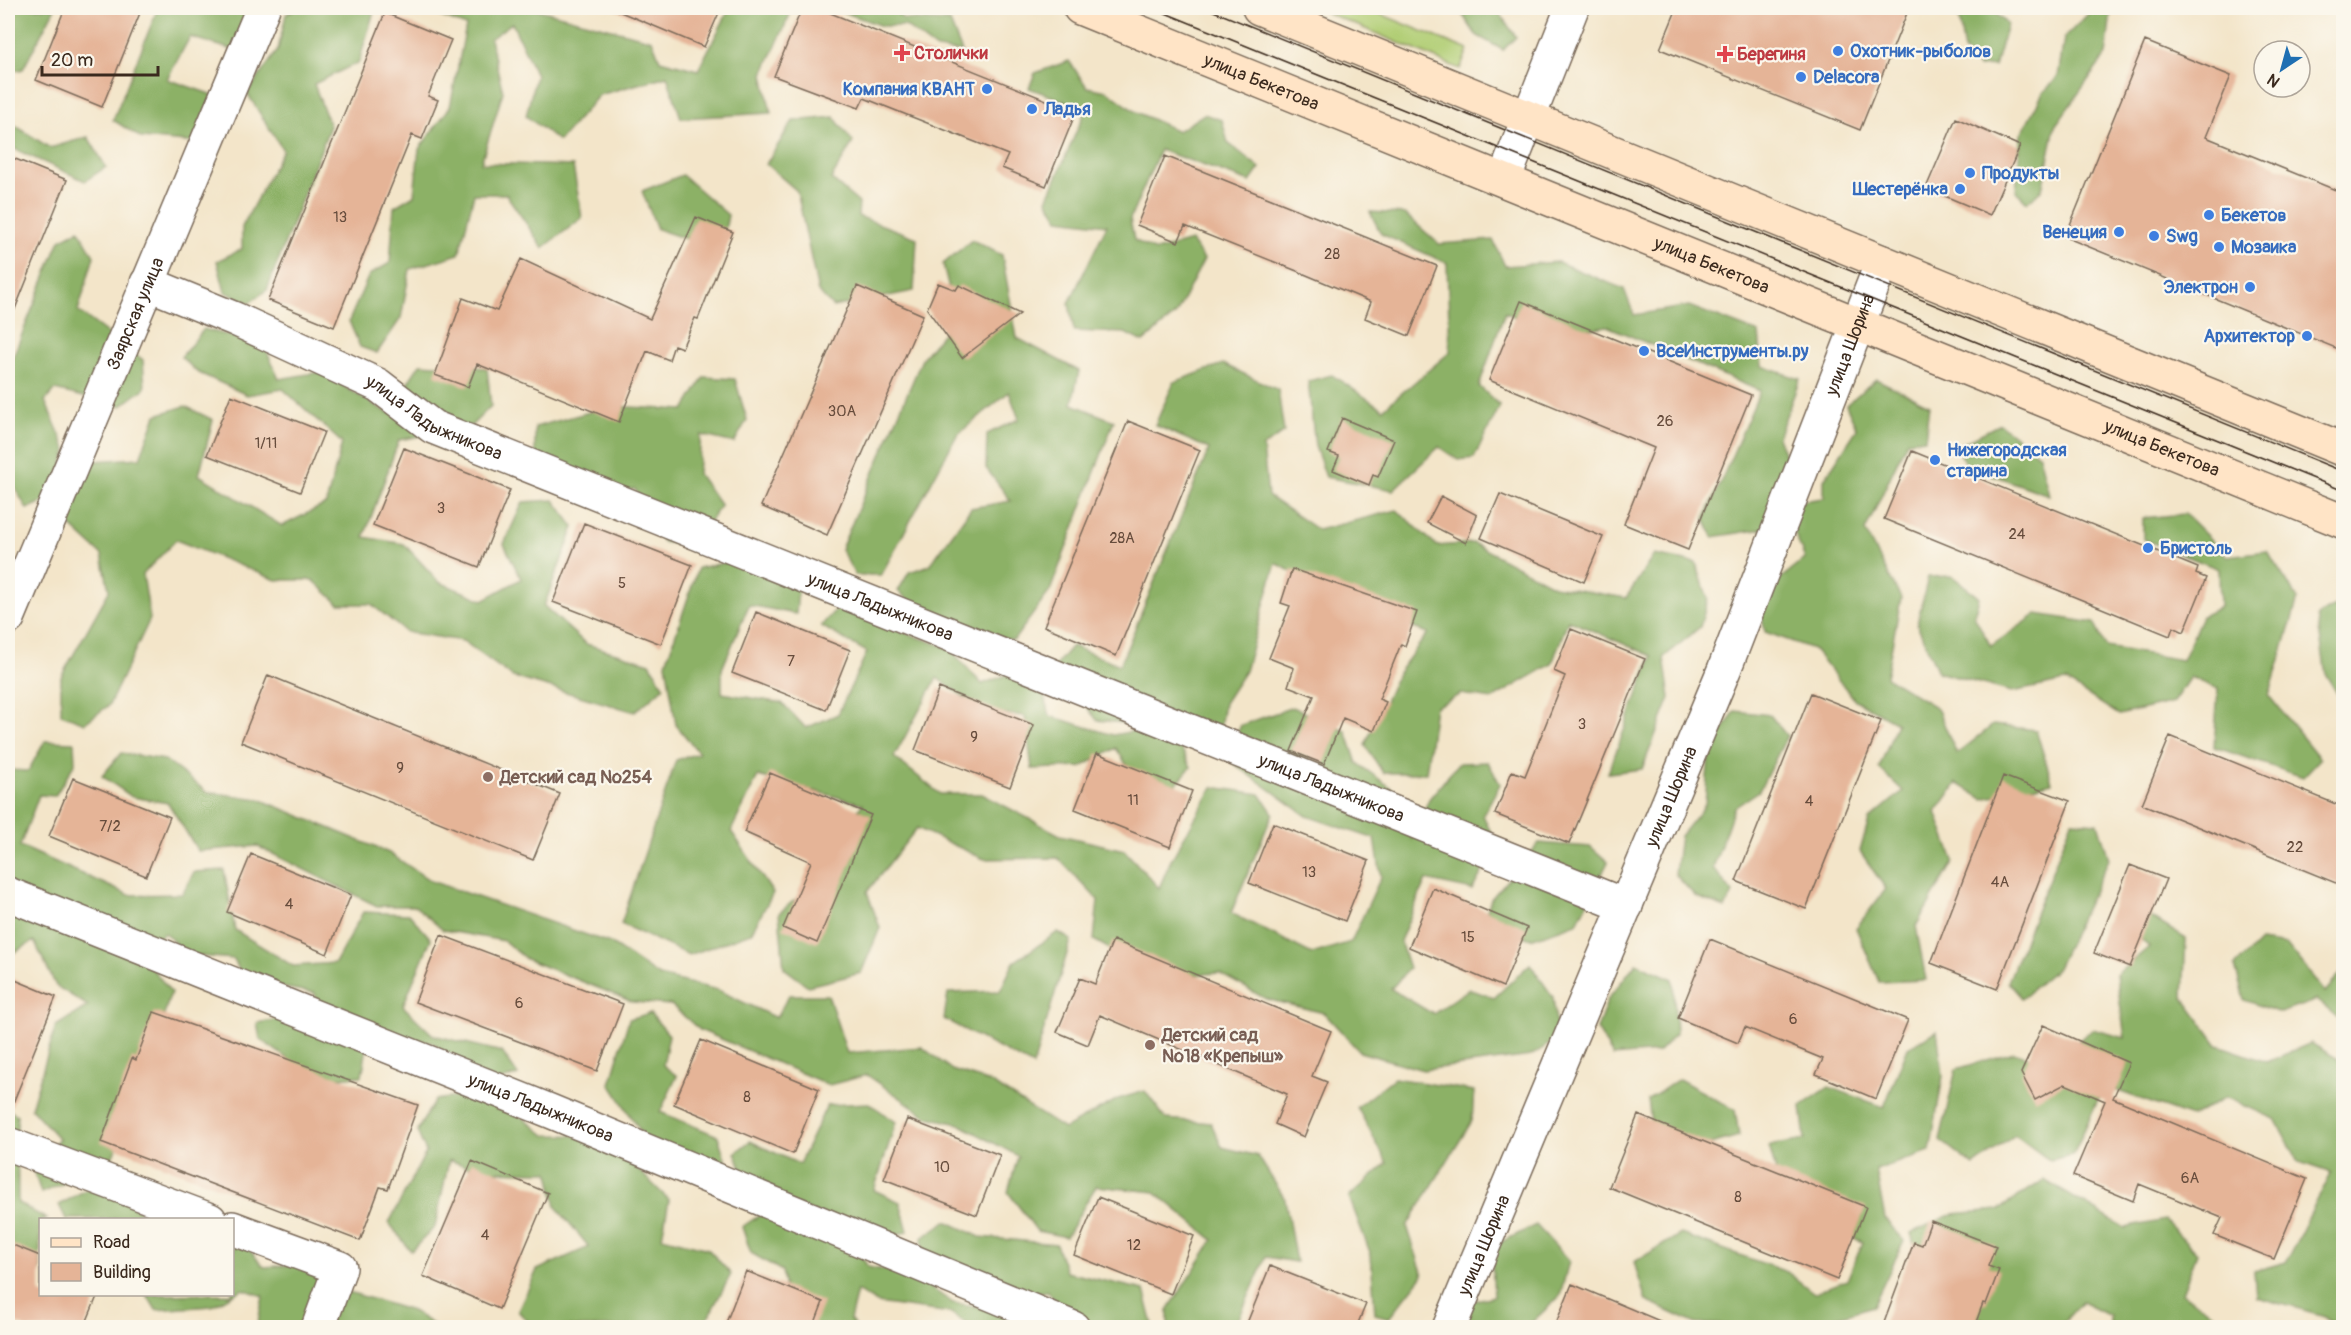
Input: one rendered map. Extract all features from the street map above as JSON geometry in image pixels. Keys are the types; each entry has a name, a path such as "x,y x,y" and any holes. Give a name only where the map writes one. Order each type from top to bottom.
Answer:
{"main road":[{"name":"улица Бекетова","path":"1080,8 2343,522"},
{"path":"1258,8 2343,450"}],"street":[{"name":"Заярская улица","path":"8,618 14,586 147,283 263,8"},
{"path":"1504,180 1572,8"},
{"name":"улица Шорина","path":"1449,1328 1492,1219 1724,670 1856,323 1882,262"},
{"name":"улица Ладыжникова","path":"147,283 235,319 378,385 433,427 1626,906"},
{"name":"улица Ладыжникова","path":"8,894 550,1111 1073,1328"},
{"path":"8,1144 205,1218"},
{"path":"234,1229 340,1268 318,1328"}],"green space":[{"path":"8,8 55,8 23,69 8,72"},
{"path":"158,8 254,8 237,51 190,37 167,79 213,95 197,143 141,138 113,120"},
{"path":"296,8 375,8 359,62 314,84 330,126 267,290 249,303 225,292 217,261 242,249 242,227 283,150 247,93 278,50 286,14"},
{"path":"419,8 532,8 652,40 660,60 698,70 730,8 793,8 763,74 771,113 681,118 667,76 599,95 559,141 526,116 536,75 512,23 490,39 503,92 481,163 573,166 582,218 543,248 506,194 474,194 459,254 410,269 401,318 377,353 360,347 349,321 369,275 390,263 394,207 414,195 419,149 450,107 466,26"},
{"path":"832,8 892,8 903,19 950,22 962,52 936,49 905,26 882,26"},
{"path":"1316,8 1366,8 1468,50 1460,69"},
{"path":"1458,8 1496,8 1516,37 1503,50 1476,35"},
{"path":"1948,8 1989,8 2007,24 1995,66 1978,67 1964,51 1959,20"},
{"path":"2094,8 2111,12 2106,55 2055,126 2042,190 2027,202 2016,191 2021,134 2043,93 2058,77 2064,38"},
{"path":"1069,61 1087,87 1107,91 1136,112 1178,131 1204,114 1222,120 1228,143 1260,168 1250,182 1160,150 1130,219 1134,240 1156,251 1191,241 1204,259 1176,314 1143,342 1125,333 1074,331 1069,303 1107,225 1059,219 1047,200 1086,109 1029,88 1035,73"},
{"path":"834,117 853,142 831,179 859,203 858,216 917,238 914,291 833,307 818,292 797,191 766,164 793,121"},
{"path":"8,121 50,148 88,137 106,167 85,181 8,146"},
{"path":"682,175 728,215 721,251 657,229 642,191"},
{"path":"1370,212 1405,214 1439,244 1493,240 1505,266 1558,262 1624,289 1634,315 1689,306 1759,333 1762,366 1800,379 1778,437 1791,471 1769,528 1713,537 1705,518 1760,391 1607,326 1553,335 1505,312 1479,386 1500,406 1474,458 1458,460 1439,447 1393,490 1326,477 1315,446 1308,381 1332,375 1383,409 1450,352 1447,263 1381,234"},
{"path":"79,230 94,256 78,311 143,360 145,388 121,406 55,390 45,401 67,451 50,499 27,509 8,475 8,369 60,240"},
{"path":"972,240 1002,255 1017,338 1079,371 1072,404 1114,421 1050,591 1014,640 950,635 898,591 909,572 930,565 971,508 1011,501 986,468 987,434 1019,419 1009,392 957,435 881,575 855,575 841,549 923,357 956,318 943,264"},
{"path":"204,329 264,345 279,379 320,372 388,413 420,364 487,368 491,406 470,427 399,440 364,537 404,544 439,582 483,600 521,579 504,544 523,502 554,500 574,527 544,606 586,644 650,663 664,687 635,712 513,677 463,641 406,632 371,604 339,604 313,580 276,580 176,540 143,574 150,619 109,705 85,723 61,714 61,677 109,591 102,555 62,518 79,462 140,458 156,415 185,406 213,420 199,475 282,526 326,504 342,443 283,389 247,395 197,372 181,357"},
{"path":"1223,364 1278,390 1284,432 1263,447 1268,496 1318,530 1397,510 1437,546 1473,543 1554,586 1626,598 1654,555 1696,563 1708,599 1700,627 1664,657 1670,698 1642,769 1608,773 1652,656 1568,620 1552,664 1492,699 1461,694 1435,707 1426,773 1383,773 1365,745 1398,673 1428,633 1363,611 1276,563 1245,671 1224,703 1219,734 1097,720 1055,666 1072,646 1120,665 1209,449 1155,425 1174,382"},
{"path":"704,377 735,379 747,420 734,443 701,435 698,474 721,506 691,546 663,542 635,489 579,496 535,459 535,427 611,406 684,410"},
{"path":"1876,379 1929,405 1925,439 1907,441 1865,531 1901,598 1886,677 1937,708 1957,754 1993,725 2036,730 2052,782 1983,799 1957,783 1936,812 1954,861 1916,926 1926,980 1879,982 1856,928 1886,889 1860,851 1869,820 1903,791 1879,768 1897,723 1855,700 1813,649 1765,632 1758,596 1805,559 1789,519 1794,502 1824,498 1824,480 1857,429 1846,405"},
{"path":"2000,424 2039,455 2049,495 1966,466 1957,446"},
{"path":"2185,514 2227,556 2267,551 2298,599 2269,696 2320,759 2303,777 2214,747 2218,689 2190,677 2173,702 2119,715 2066,681 2012,692 1938,672 1917,624 1928,577 1952,576 1979,597 1974,616 1991,646 2037,614 2094,623 2106,647 2182,660 2202,616 2220,607 2219,569 2143,539 2143,518"},
{"path":"755,557 798,590 796,614 749,605 722,669 722,693 782,703 806,728 838,714 867,652 821,626 836,609 949,648 982,684 1009,674 1041,683 1050,716 1113,735 1134,731 1174,735 1191,767 1171,790 1135,778 1116,748 1081,767 1032,769 1025,716 985,712 937,678 894,757 940,794 982,794 1060,835 1124,850 1159,888 1171,860 1213,787 1260,794 1273,813 1231,913 1312,954 1351,942 1381,877 1375,839 1307,816 1226,758 1241,725 1293,707 1346,731 1357,763 1394,790 1412,839 1429,799 1459,763 1488,762 1500,784 1483,815 1497,846 1472,890 1426,880 1400,941 1409,968 1391,989 1433,1014 1469,989 1494,998 1530,964 1553,997 1558,1038 1531,1056 1423,1070 1360,1052 1324,1013 1266,999 1219,973 1158,977 1094,940 1098,900 1058,858 984,859 917,828 867,892 880,928 861,973 808,986 784,968 779,913 829,871 825,847 863,804 758,776 731,831 773,893 751,933 689,955 621,924 676,760 699,753 676,725 666,663 698,568"},
{"path":"2341,603 2344,604 2343,703 2326,675 2317,616"},
{"path":"1735,711 1770,715 1787,736 1759,791 1734,808 1713,868 1733,893 1725,908 1695,896 1675,874 1680,836 1705,805 1709,752"},
{"path":"45,741 74,742 75,763 55,796 39,795 20,846 129,895 182,894 194,872 224,870 235,930 293,966 335,963 363,912 409,914 431,939 403,1006 433,1035 502,1052 518,1075 488,1084 433,1043 370,1030 362,1076 316,1079 260,1039 257,1023 318,1011 315,993 244,981 234,959 187,955 165,933 138,951 171,992 136,1108 109,1164 41,1193 32,1165 59,1139 31,1108 56,1026 88,1006 56,986 34,941 8,956 8,770 28,771"},
{"path":"121,753 165,760 207,792 259,799 389,853 431,881 610,943 659,976 718,990 776,1018 789,995 828,995 847,1053 922,1047 952,1070 990,1082 1064,1129 1118,1099 1145,1091 1166,1119 1211,1123 1222,1147 1258,1156 1285,1199 1296,1262 1266,1257 1236,1325 1238,1327 1168,1327 1168,1310 1213,1240 1155,1192 1096,1186 1066,1237 1037,1231 1008,1192 1018,1156 959,1124 928,1117 867,1075 829,1085 700,1030 671,1005 633,1002 526,959 504,941 443,930 415,906 377,906 257,846 198,851 168,803 132,797 102,776"},
{"path":"2072,821 2098,823 2109,859 2057,968 2022,998 2008,982"},
{"path":"1539,843 1591,847 1608,862 1577,923 1531,939 1483,922 1491,899"},
{"path":"2133,906 2186,939 2183,997 2218,1045 2267,1062 2311,1043 2343,1062 2343,1327 2336,1327 2325,1316 2256,1297 2254,1271 2286,1262 2331,1173 2299,1162 2275,1119 2225,1097 2191,1117 2104,1086 2073,1155 2049,1160 2015,1135 1974,1166 1940,1140 1956,1069 2014,1052 2051,1065 2092,1029 2125,1038 2116,975 2149,947 2126,926"},
{"path":"1058,932 1071,940 1033,1066 944,1019 948,993 1000,991 1014,962"},
{"path":"2260,941 2287,945 2325,992 2343,971 2343,1021 2317,1000 2280,1013 2244,1000 2235,966"},
{"path":"1636,963 1673,979 1676,1034 1658,1052 1613,1056 1597,1029 1608,999"},
{"path":"650,1013 669,1035 663,1065 677,1076 660,1112 718,1136 726,1162 709,1170 650,1146 610,1084 629,1019"},
{"path":"1937,1031 1943,1076 1930,1151 1876,1170 1885,1219 1904,1241 1873,1306 1817,1323 1814,1327 1744,1328 1742,1325 1696,1324 1646,1301 1634,1262 1681,1234 1787,1272 1814,1293 1847,1280 1863,1242 1823,1225 1779,1182 1769,1146 1805,1140 1801,1106 1829,1087 1884,1107 1908,1047"},
{"path":"1394,1078 1474,1091 1472,1121 1407,1226 1423,1275 1389,1318 1375,1314 1371,1255 1349,1197 1387,1163 1357,1107"},
{"path":"1679,1079 1735,1110 1739,1136 1693,1149 1654,1145 1648,1100"},
{"path":"490,1092 545,1135 604,1136 669,1200 662,1237 708,1249 731,1274 703,1327 533,1327 518,1311 537,1270 589,1247 556,1207 549,1172 480,1171 449,1160 435,1227 411,1251 389,1223 426,1152 417,1131 435,1100"},
{"path":"869,1103 896,1122 874,1190 900,1202 908,1231 881,1240 749,1186 735,1153 750,1141 799,1164 827,1105"},
{"path":"8,1110 17,1115 18,1203 45,1218 39,1218 39,1270 21,1270 8,1255"},
{"path":"2044,1180 2125,1228 2165,1220 2197,1253 2182,1293 2233,1327 2110,1327 2110,1316 2082,1302 2059,1327 2001,1327 1927,1296 1911,1233 1952,1214 1998,1210"},
{"path":"87,1189 130,1202 145,1218 66,1218 59,1205"},
{"path":"773,1206 852,1241 868,1267 912,1275 953,1303 1024,1313 1049,1327 971,1327 951,1313 877,1303 857,1291 850,1320 856,1327 799,1327 789,1315 782,1271 751,1253 742,1227"},
{"path":"946,1221 980,1237 1056,1244 1066,1272 1144,1290 1153,1325 1103,1327 1065,1315 1048,1291 1014,1295 924,1259 922,1238"},
{"path":"1536,1225 1569,1261 1560,1296 1529,1327 1457,1328 1464,1303 1494,1296 1491,1247"},
{"path":"234,1241 242,1241 264,1267 305,1264 342,1290 412,1311 437,1327 257,1327 263,1296 243,1289 234,1294"},
{"path":"148,1296 230,1296 212,1306 156,1310"}],"building":[{"path":"65,8 142,8 102,107 36,80"},
{"path":"611,8 721,8 704,47"},
{"path":"802,8 818,8 1076,112 1046,186 1002,168 1008,155 864,98 859,108 774,76"},
{"path":"1677,8 1909,8 1860,130 1660,49"},
{"path":"385,13 451,40 428,96 438,100 422,139 412,135 334,327 268,300"},
{"name":"Бекетов","path":"2145,41 2231,76 2206,137 2343,193 2343,351 2065,237"},
{"name":"Продукты","path":"1956,118 2020,146 1990,215 1926,188"},
{"path":"8,156 67,180 9,324 8,324"},
{"path":"1165,156 1437,266 1409,336 1365,318 1371,302 1297,271 1185,226 1178,242 1137,225"},
{"path":"696,217 733,232 698,319 695,318 682,348 674,345 669,360 647,351 619,422 477,364 468,387 435,375 463,298 497,311 521,259 650,319"},
{"path":"938,283 956,290 959,285 1020,314 962,358 927,309"},
{"path":"857,286 923,315 827,535 761,506"},
{"path":"1521,301 1751,395 1688,550 1624,524 1654,448 1489,380"},
{"path":"231,395 324,432 300,492 207,455"},
{"path":"1342,418 1394,440 1378,477 1373,475 1369,485 1333,470 1339,456 1328,452"},
{"path":"1128,421 1200,450 1116,656 1044,626"},
{"path":"404,448 510,490 479,567 373,525"},
{"path":"1912,451 2198,568 2196,574 2206,578 2184,632 2173,627 2170,636 1884,519"},
{"path":"1500,494 1603,537 1584,582 1481,538"},
{"path":"1441,496 1477,515 1466,543 1427,523"},
{"path":"584,523 692,565 661,644 553,602"},
{"path":"1292,569 1417,612 1405,646 1401,644 1379,699 1386,702 1374,731 1343,718 1324,764 1291,751 1314,696 1288,686 1294,668 1269,658 1290,606 1281,603"},
{"path":"756,612 850,650 826,710 732,673"},
{"path":"1571,629 1645,659 1569,844 1495,814 1512,771 1525,776 1565,676 1554,671"},
{"path":"268,675 560,794 533,860 241,742"},
{"path":"939,688 1034,725 1010,787 915,750"},
{"path":"1811,693 1881,721 1806,909 1736,881"},
{"path":"2170,736 2343,807 2343,886 2142,804"},
{"path":"1097,753 1192,791 1170,847 1075,809"},
{"path":"770,773 871,815 817,943 783,928 811,862 744,832"},
{"path":"2003,776 2070,801 1997,989 1931,963"},
{"path":"73,778 170,817 146,876 49,836"},
{"path":"1273,823 1369,861 1345,921 1249,883"},
{"path":"251,854 351,895 327,954 227,912"},
{"path":"2130,865 2166,879 2130,967 2094,953"},
{"path":"1433,888 1527,928 1503,987 1409,947"},
{"path":"441,935 623,1004 597,1071 415,1002"},
{"path":"1710,939 1908,1020 1876,1099 1816,1074 1823,1059 1745,1027 1738,1043 1678,1018"},
{"path":"1113,940 1331,1031 1312,1076 1327,1082 1304,1137 1275,1124 1287,1094 1100,1015 1088,1045 1057,1032 1080,978 1095,984"},
{"path":"8,977 56,997 9,1113 8,1112"},
{"path":"154,1012 418,1105 388,1189 380,1187 360,1241 101,1142 132,1058 136,1060"},
{"path":"2043,1025 2129,1063 2113,1098 2307,1179 2274,1259 2214,1235 2222,1218 2139,1184 2133,1201 2073,1176 2105,1101 2065,1084 2035,1100 2021,1073"},
{"path":"701,1040 819,1089 793,1154 674,1104"},
{"path":"1638,1115 1866,1207 1837,1280 1609,1187"},
{"path":"907,1119 1000,1155 977,1215 884,1179"},
{"path":"472,1161 548,1193 499,1309 423,1276"},
{"path":"1098,1197 1194,1236 1171,1294 1074,1255"},
{"path":"1931,1221 1996,1246 1988,1266 1999,1270 1986,1304 1983,1303 1974,1328 1882,1328 1914,1242 1922,1245"},
{"path":"8,1243 39,1256 39,1296 97,1296 84,1328 27,1328 8,1320"},
{"path":"1270,1266 1366,1304 1356,1328 1245,1328"},
{"path":"746,1271 823,1302 813,1328 724,1328"},
{"path":"1572,1284 1674,1327 1674,1328 1554,1328"}],"tram line":[{"path":"1153,8 2344,491"},
{"path":"1206,8 2344,472"}],"place":[{"name":"Охотник-рыболов","path":"1838,51"},
{"name":"Столички","path":"902,53"},
{"name":"Берегиня","path":"1725,54"},
{"name":"Delacora","path":"1801,77"},
{"name":"Компания КВАНТ","path":"987,89"},
{"name":"Ладья","path":"1032,109"},
{"name":"Продукты","path":"1970,173"},
{"name":"Шестерёнка","path":"1960,189"},
{"name":"Бекетов","path":"2209,215"},
{"name":"Венеция","path":"2119,232"},
{"name":"Swg","path":"2154,236"},
{"name":"Мозаика","path":"2219,247"},
{"name":"Электрон","path":"2250,287"},
{"name":"Архитектор","path":"2307,336"},
{"name":"ВсеИнструменты.ру","path":"1644,351"},
{"name":"Нижегородская старина","path":"1935,460"},
{"name":"Бристоль","path":"2148,548"},
{"name":"Детский сад №254","path":"488,777"},
{"name":"Детский сад №18 «Крепыш»","path":"1150,1045"}]}
